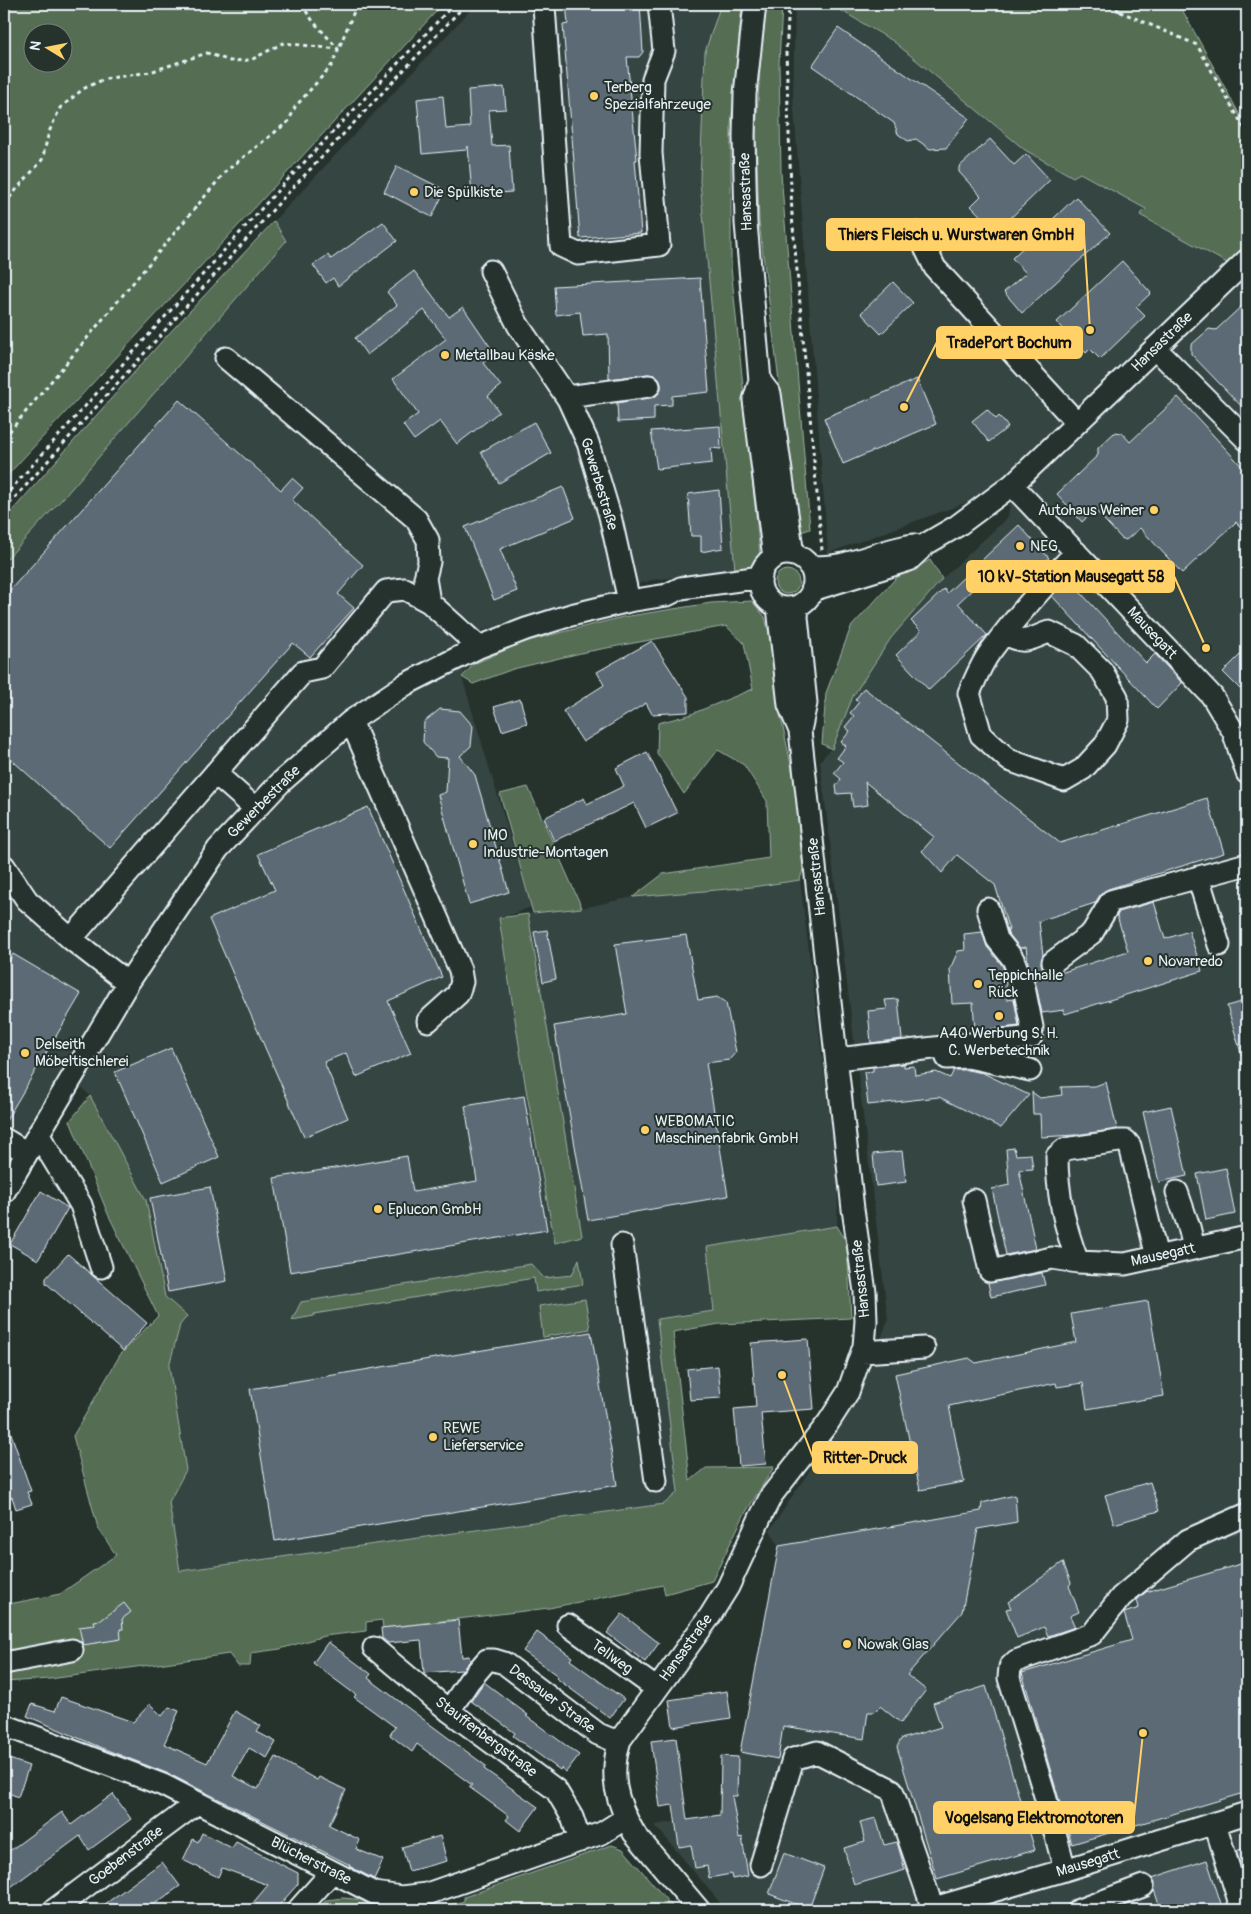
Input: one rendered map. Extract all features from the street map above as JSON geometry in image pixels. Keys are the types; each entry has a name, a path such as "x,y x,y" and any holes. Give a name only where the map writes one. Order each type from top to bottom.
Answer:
{"street":[{"path":"546,4 544,6 561,246 578,254 658,245 651,153 653,79 664,51 658,4"},
{"name":"Hansastraße","path":"755,4 745,94 744,136 746,222 760,381 754,400 801,561 812,573 812,590 909,560 926,544 957,526 1012,485 1247,260"},
{"path":"918,234 935,268 1077,422"},
{"name":"Gewerbestraße","path":"491,271 518,325 567,397 590,448 610,516 629,601"},
{"path":"1155,348 1247,440"},
{"path":"226,358 416,519 428,540 429,562 425,578 429,602"},
{"path":"567,397 649,386"},
{"name":"Mausegatt","path":"1012,485 1212,696 1232,731 1247,773"},
{"name":"Hansastraße","path":"801,561 855,561 904,546 926,544"},
{"path":"1005,633 1017,641 1025,641 1049,632 1076,645 1102,671 1117,697 1118,720 1104,745 1082,769 1064,780 1009,760 981,735 969,693 989,654 1005,633 1028,605 1076,552"},
{"path":"801,561 768,563 775,596 804,602 812,590"},
{"name":"Gewerbestraße","path":"4,1192 128,983 218,849 281,782 351,721 406,684 480,647 526,629 571,615 629,601 667,595 681,588 775,596"},
{"path":"71,939 303,672 322,668 386,591 405,589 429,602 480,647"},
{"name":"Hansastraße","path":"699,1910 634,1833 626,1818 618,1800 614,1780 614,1766 620,1740 710,1616 728,1587 771,1496 828,1423 848,1392 862,1352 866,1331 866,1305 800,731 789,706 775,596"},
{"path":"351,721 460,970 462,982 458,994 428,1021"},
{"path":"215,773 256,809"},
{"path":"1053,962 1092,934 1110,901 1247,864"},
{"path":"4,866 27,900 71,939 128,983"},
{"path":"1198,877 1219,945"},
{"path":"837,1065 1031,1037 1032,1027 1024,987 1013,959 997,939 988,908"},
{"path":"837,1065 960,1057 1030,1070"},
{"path":"38,1134 81,1205 101,1267"},
{"path":"4,1139 27,1153"},
{"path":"1078,1262 1068,1237 1057,1174 1058,1156 1065,1149 1118,1141 1126,1141 1130,1146 1157,1257"},
{"path":"1177,1192 1194,1248"},
{"name":"Mausegatt","path":"974,1200 990,1271 1052,1258 1078,1262 1125,1264 1247,1237"},
{"path":"622,1245 656,1481"},
{"path":"862,1352 924,1348"},
{"path":"1065,1870 1044,1792 1009,1678 1010,1667 1016,1661 1092,1634 1121,1596 1188,1540 1247,1514"},
{"name":"Tellweg","path":"568,1625 657,1689"},
{"name":"Stauffenbergstraße","path":"374,1648 449,1712 556,1790 572,1817 580,1841"},
{"path":"4,1663 72,1650"},
{"name":"Dessauer Straße","path":"449,1712 477,1671 487,1660 494,1660 504,1663 598,1734 610,1739 620,1740"},
{"name":"Blücherstraße","path":"4,1725 163,1786 331,1872 402,1904 602,1833 626,1818"},
{"path":"761,1865 793,1759 817,1752 892,1790 930,1910"},
{"name":"Goebenstraße","path":"54,1910 197,1802"},
{"name":"Mausegatt","path":"930,1910 972,1905 1065,1870 1247,1813"},
{"path":"1215,1824 1242,1910"},
{"path":"298,1910 331,1872"},
{"path":"1079,1910 1143,1886"}],"path":[{"path":"301,4 313,21 338,49"},
{"path":"4,438 226,171 289,121 295,107 332,65 357,4"},
{"path":"4,497 279,189 454,4"},
{"path":"4,510 286,195 466,4"},
{"path":"789,4 786,52 792,216 823,560 801,561"},
{"path":"1101,4 1197,45 1247,133"},
{"path":"1116,4 1121,12"},
{"path":"4,204 42,160 49,132 60,108 83,89 104,79 150,72 207,53 230,61 252,60 283,43 300,43 338,49"}],"shaded area":[{"path":"476,4 721,4 705,53 700,181 735,570 652,580 481,631 462,677 531,907 499,919 526,1089 555,1243 582,1236 528,914 582,908 633,897 752,887 800,880 838,1184 837,1226 707,1247 714,1311 657,1319 678,1492 664,1504 180,1571 169,1502 186,1470 169,1366 180,1325 187,1316 165,1297 146,1200 90,1096 65,1070 76,1049 4,1170 4,562 65,496 286,241 274,221"},
{"path":"795,4 830,4 893,41 1025,150 1073,177 1080,173 1146,209 1141,214 1247,260 1247,1910 726,1910 655,1825 722,1814 721,1756 738,1757 740,1752 779,1547 770,1530 858,1398 888,1320 820,761 834,745 853,696 891,638 942,579 1008,517 1012,486 828,553 793,97"}],"green space":[{"path":"4,4 443,4 4,479"},
{"path":"721,4 742,4 731,125 731,267 760,555 752,568 735,570 700,181 705,52"},
{"path":"764,4 782,4 779,64 781,173 810,529 798,533 759,222 756,132"},
{"path":"830,4 1179,4 1247,128 1247,256 1238,269 1140,215 1146,209 1080,173 1073,177 1025,150 893,41"},
{"path":"274,221 286,241 65,496 4,562 4,520 162,341"},
{"path":"930,560 942,579 891,638 853,696 832,749 822,744 826,693 851,627 896,578"},
{"path":"787,570 795,574 799,582 795,590 787,594 779,590 775,582 779,574"},
{"path":"752,601 765,617 774,654 780,713 794,779 803,869 800,880 752,887 633,897 663,874 769,858 767,801 744,765 718,750 684,794 657,753 658,723 689,715 753,689 744,643 726,626 585,652 513,669 473,684 462,677 474,664 523,642 623,617 711,603"},
{"path":"528,787 582,908 533,913 500,794"},
{"path":"528,914 582,1236 555,1243 526,1089 499,918"},
{"path":"90,1096 146,1200 165,1297 187,1316 180,1325 169,1366 186,1470 169,1502 180,1571 664,1504 678,1492 657,1319 714,1311 707,1247 837,1226 847,1242 851,1318 720,1324 673,1332 690,1481 706,1468 774,1467 744,1515 712,1581 665,1594 663,1585 549,1608 383,1628 382,1620 366,1622 366,1631 324,1636 280,1649 251,1653 250,1666 238,1666 229,1654 50,1679 4,1682 4,1605 60,1594 116,1555 98,1528 73,1436 120,1355 158,1316 108,1214 70,1121"},
{"path":"579,1259 583,1284 536,1292 534,1278 314,1314 314,1316 292,1320 301,1302 531,1264 544,1278 572,1275"},
{"path":"585,1299 590,1329 543,1337 539,1306"},
{"path":"612,1845 623,1849 675,1910 435,1910 464,1901 464,1897"},
{"path":"343,1898 366,1900 381,1910 318,1910 326,1900"}],"building":[{"path":"566,4 640,4 643,52 639,57 627,57 637,160 635,160 641,233 580,238 563,25 568,24"},
{"path":"838,28 969,118 946,148 930,149 916,139 908,141 898,134 894,123 812,66"},
{"path":"504,87 506,109 489,110 492,146 509,145 512,192 472,195 468,146 466,150 422,154 417,99 443,96 446,129 470,127 468,90"},
{"path":"990,139 1014,165 1026,154 1050,180 996,232 971,206 981,196 959,172 959,167"},
{"name":"Die Spülkiste","path":"397,166 445,190 432,217 384,192"},
{"path":"1076,197 1110,233 1022,313 1004,292 1026,273 1012,258"},
{"path":"383,222 397,241 338,286 333,278 326,283 313,265 328,255 331,259"},
{"path":"1122,261 1151,293 1136,307 1145,316 1100,359 1090,349 1086,353 1057,322"},
{"path":"414,271 449,317 463,307 495,354 483,363 501,386 488,396 499,412 457,444 440,421 414,440 403,425 418,414 393,379 446,339 424,310 367,355 355,338 397,305 387,292"},
{"path":"700,278 709,392 672,396 672,405 654,406 654,420 618,422 617,403 656,396 661,390 659,379 654,375 648,374 609,379 608,334 583,336 580,312 556,315 554,286"},
{"path":"893,282 913,303 881,334 861,313"},
{"path":"1247,301 1247,412 1191,354 1191,345 1209,329 1216,330"},
{"path":"917,379 936,424 843,464 824,418"},
{"path":"1178,397 1247,472 1247,535 1236,522 1182,573 1140,528 1126,540 1121,538 1095,510 1082,522 1057,494 1098,455 1098,448 1115,432 1122,433 1130,442"},
{"path":"179,400 281,490 292,478 303,488 292,500 363,565 338,594 354,608 310,657 293,643 110,848 4,753 4,597"},
{"path":"987,409 996,419 999,416 1008,427 989,442 972,421"},
{"path":"534,422 551,453 499,483 481,452"},
{"path":"720,426 721,449 711,448 712,463 657,469 651,431"},
{"path":"563,487 575,518 500,549 517,591 494,600 465,527"},
{"path":"719,490 723,548 701,552 701,536 691,536 688,494"},
{"path":"1019,525 1049,558 1029,577 1015,561 994,581 988,575 958,603 987,635 929,690 896,655 921,631 911,621 944,589 947,593"},
{"path":"1068,579 1146,663 1155,654 1182,683 1157,709 1052,596"},
{"path":"652,641 688,697 688,712 652,714 646,703 583,742 563,711 604,685 597,672"},
{"path":"1247,648 1247,682 1240,689 1223,672"},
{"path":"864,688 1060,843 1207,798 1224,853 1108,889 1100,895 1095,903 1039,921 1043,955 1041,963 1045,978 1128,951 1117,916 1119,912 1154,902 1165,939 1189,931 1202,971 1065,1014 1064,1010 1042,1013 1036,985 1028,963 1026,947 1020,948 1008,933 1007,930 1009,930 995,885 957,855 942,873 922,851 934,837 865,782 868,805 853,807 851,793 837,794 836,786 841,779 834,773 843,762 837,758 846,746 841,742 850,731 845,727 854,716 850,713 859,702 855,700"},
{"path":"520,699 527,723 502,731 494,707"},
{"name":"IMO Industrie-Montagen","path":"440,709 460,711 473,726 471,746 460,756 475,775 509,892 469,904 438,795 446,792 448,758 436,757 423,742 424,722"},
{"path":"647,752 677,813 646,828 634,803 554,841 544,818 584,798 587,804 624,786 616,768"},
{"path":"368,807 442,977 388,1001 411,1053 356,1077 346,1053 324,1062 348,1118 304,1137 209,919 275,890 258,854"},
{"path":"547,930 556,979 543,982 534,932"},
{"name":"Teppichhalle Rück","path":"982,932 987,947 1002,965 1005,972 1007,1000 1014,999 1019,1026 975,1031 973,1003 952,1004 950,969 958,951 965,950 964,934"},
{"name":"WEBOMATIC Maschinenfabrik GmbH","path":"686,935 698,1000 717,997 726,1003 736,1052 729,1060 706,1063 728,1196 588,1220 554,1026 627,1014 615,944"},
{"name":"Delseith Möbeltischlerei","path":"13,954 81,994 4,1124 4,970"},
{"path":"898,999 902,1039 871,1043 868,1011 887,1009 885,1000"},
{"path":"1247,1000 1247,1062 1244,1063 1227,1006"},
{"path":"171,1048 219,1157 163,1182 115,1072"},
{"path":"904,1064 904,1067 914,1066 915,1075 936,1072 950,1078 954,1070 983,1073 1029,1095 1001,1128 939,1097 868,1105 864,1072 873,1071 873,1067"},
{"path":"1106,1082 1117,1129 1075,1135 1041,1137 1040,1114 1033,1114 1032,1092 1040,1098 1062,1095 1061,1087 1095,1086"},
{"path":"524,1096 547,1230 290,1272 274,1178 407,1156 413,1192 477,1181 465,1106"},
{"path":"1171,1106 1187,1176 1159,1182 1143,1112"},
{"path":"1014,1148 1016,1155 1031,1154 1033,1169 1019,1170 1036,1249 1006,1255 992,1189 1009,1185 1006,1149"},
{"path":"902,1151 906,1182 876,1186 873,1154"},
{"path":"1226,1168 1235,1214 1206,1220 1197,1174"},
{"path":"210,1187 227,1281 168,1292 150,1198"},
{"path":"41,1191 68,1208 38,1260 10,1244"},
{"path":"68,1254 147,1323 123,1351 46,1283 46,1278"},
{"path":"1042,1273 1045,1285 991,1297 988,1283"},
{"path":"1148,1301 1164,1396 1087,1409 1083,1383 1057,1387 1056,1383 949,1406 964,1482 920,1490 895,1374 969,1358 976,1363 1076,1342 1071,1314"},
{"name":"REWE Lieferservice","path":"591,1332 617,1485 275,1541 250,1389"},
{"path":"808,1339 814,1409 761,1413 766,1464 739,1466 734,1409 756,1407 751,1343"},
{"path":"718,1366 721,1398 690,1400 687,1369"},
{"path":"4,1419 6,1419 31,1491 27,1492 32,1504 16,1509 12,1497 4,1501"},
{"path":"1150,1482 1159,1511 1114,1524 1105,1495"},
{"name":"Nowak Glas","path":"1015,1495 1017,1522 978,1529 962,1612 907,1675 926,1690 901,1723 880,1706 874,1712 868,1712 864,1739 783,1726 778,1759 740,1752 779,1546 981,1511 982,1503"},
{"path":"1063,1562 1071,1583 1069,1586 1079,1612 1070,1616 1075,1627 1048,1636 1044,1627 1017,1638 1006,1609 1011,1608 1008,1602"},
{"path":"1247,1562 1247,1792 1072,1844 1022,1673 1132,1640 1124,1613 1139,1608 1137,1600 1146,1592"},
{"path":"124,1603 131,1612 122,1619 121,1639 83,1645 79,1627 95,1625 94,1621 101,1620"},
{"path":"622,1614 659,1643 645,1662 607,1633"},
{"path":"458,1620 462,1657 469,1656 470,1661 462,1670 424,1673 421,1640 388,1643 382,1638 381,1628"},
{"path":"537,1632 572,1657 570,1660 624,1699 610,1718 556,1678 558,1676 523,1651"},
{"path":"328,1642 371,1674 368,1678 486,1766 484,1769 538,1807 520,1831 506,1820 509,1816 469,1787 472,1785 417,1744 412,1752 390,1735 395,1727 354,1697 356,1695 313,1663"},
{"path":"484,1682 579,1755 566,1772 561,1768 560,1770 513,1736 515,1733 471,1701"},
{"path":"986,1686 1035,1850 937,1879 897,1747 901,1739 941,1727 933,1703"},
{"path":"727,1691 731,1718 673,1727 669,1700"},
{"path":"61,1697 133,1722 150,1704 162,1716 169,1707 179,1711 164,1744 207,1763 235,1711 261,1726 257,1732 276,1742 267,1758 249,1748 233,1776 258,1789 276,1757 317,1780 319,1777 346,1790 329,1825 360,1840 356,1849 383,1860 374,1879 350,1865 169,1774 27,1716 32,1704 55,1711"},
{"path":"676,1738 687,1820 720,1815 721,1756 738,1757 737,1796 732,1796 739,1838 742,1837 748,1876 732,1879 731,1874 709,1878 707,1866 695,1868 691,1845 679,1847 673,1805 660,1807 651,1741"},
{"path":"4,1757 29,1766 18,1797 4,1791"},
{"path":"113,1794 131,1819 89,1850 80,1836 4,1892 4,1855 62,1812 71,1825"},
{"path":"876,1818 884,1845 897,1842 905,1870 854,1885 844,1848 865,1842 860,1822"},
{"path":"202,1833 232,1848 236,1842 298,1873 298,1884 275,1910 247,1910 268,1885 222,1868 218,1877 183,1860 193,1839 198,1842"},
{"path":"440,1836 447,1861 409,1871 402,1847"},
{"path":"1247,1847 1247,1885 1236,1851"},
{"path":"784,1853 824,1868 809,1909 769,1894"},
{"path":"1207,1860 1223,1910 1161,1910 1154,1890 1155,1882 1152,1878"},
{"path":"162,1862 180,1886 146,1910 97,1910"}],"place":[{"name":"Terberg Spezialfahrzeuge","path":"594,96"},
{"name":"Die Spülkiste","path":"414,192"},
{"name":"Thiers Fleisch u. Wurstwaren GmbH","path":"1090,330"},
{"name":"Metallbau Käske","path":"445,355"},
{"name":"TradePort Bochum","path":"904,407"},
{"name":"Autohaus Weiner","path":"1154,510"},
{"name":"NEG","path":"1020,546"},
{"name":"10 kV-Station Mausegatt 58","path":"1206,648"},
{"name":"IMO Industrie-Montagen","path":"473,844"},
{"name":"Novarredo","path":"1148,961"},
{"name":"Teppichhalle Rück","path":"978,984"},
{"name":"A40 Werbung S. H. C. Werbetechnik","path":"999,1016"},
{"name":"Delseith Möbeltischlerei","path":"25,1053"},
{"name":"WEBOMATIC Maschinenfabrik GmbH","path":"645,1130"},
{"name":"Eplucon GmbH","path":"378,1209"},
{"name":"Ritter-Druck","path":"782,1375"},
{"name":"REWE Lieferservice","path":"433,1437"},
{"name":"Nowak Glas","path":"847,1644"},
{"name":"Vogelsang Elektromotoren","path":"1143,1733"}]}
